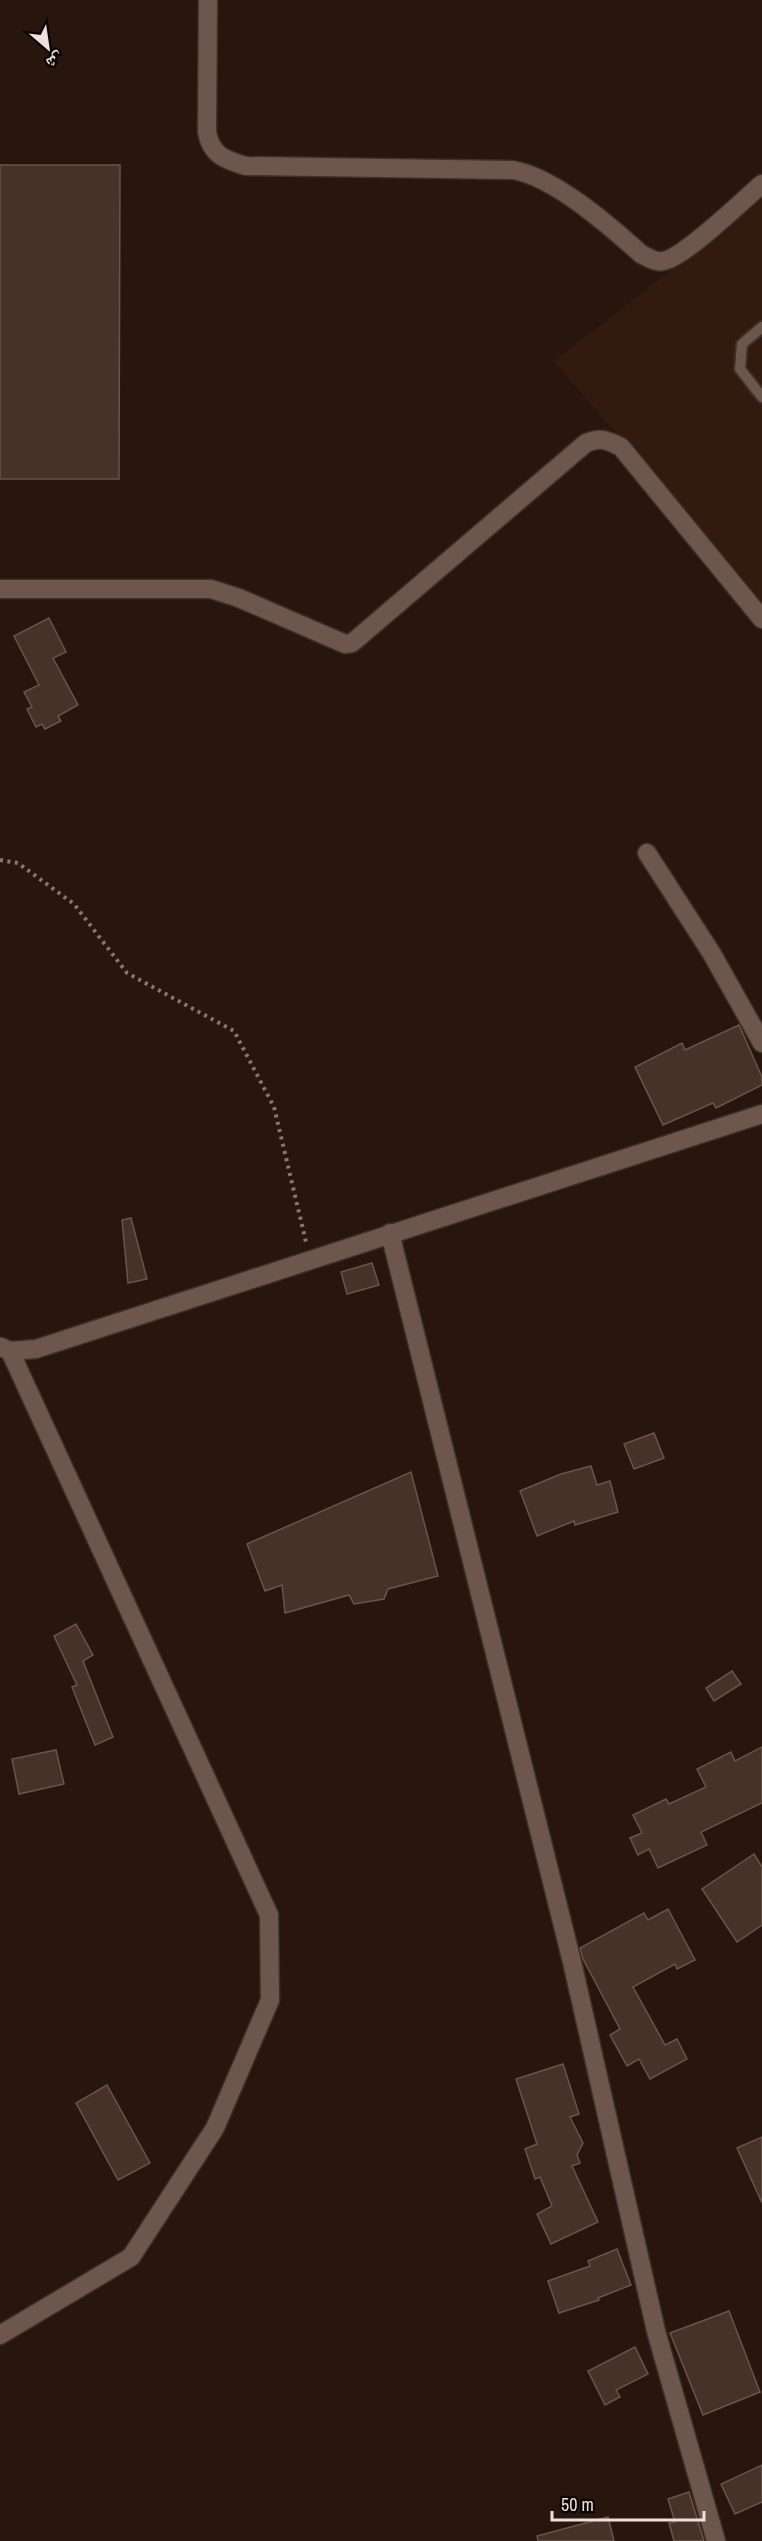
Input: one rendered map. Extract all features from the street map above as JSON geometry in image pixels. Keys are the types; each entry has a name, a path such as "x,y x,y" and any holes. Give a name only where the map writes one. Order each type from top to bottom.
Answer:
{"street":[{"path":"208,0 207,132 209,145 216,154 226,160 246,166 528,172 554,187 641,254 657,261 665,261 686,249 762,184"},
{"path":"0,589 211,589 238,598 345,644 352,644 586,443 606,439 621,447 762,619"},
{"path":"647,853 712,954 762,1043"},
{"path":"0,2335 131,2257 215,2128 270,2000 269,1915 5,1349 36,1349 762,1114"},
{"path":"390,1233 572,1962 656,2331 716,2541"}],"lane":[{"path":"762,327 742,344 740,369 762,397"}],"path":[{"path":"0,860 18,863 74,904 127,973 234,1031 274,1107 300,1209 310,1260"}],"shaded area":[{"path":"762,200 762,605 554,361"}],"building":[{"path":"0,165 120,165 119,479 0,479"},
{"path":"49,618 66,652 53,658 78,705 58,716 61,721 45,729 42,724 36,727 27,709 32,707 24,692 39,685 14,636"},
{"path":"739,1025 762,1077 762,1085 716,1108 713,1103 663,1125 635,1067 682,1043 685,1050"},
{"path":"131,1218 147,1279 128,1283 122,1220"},
{"path":"372,1263 379,1285 347,1294 341,1272"},
{"path":"654,1433 664,1458 634,1469 624,1444"},
{"path":"591,1466 597,1485 610,1481 618,1512 575,1525 574,1521 537,1536 520,1491 561,1474"},
{"path":"411,1472 438,1576 388,1589 384,1599 354,1604 349,1595 285,1613 282,1585 265,1591 247,1544"},
{"path":"76,1624 93,1655 83,1661 113,1737 95,1745 72,1687 77,1685 54,1636"},
{"path":"732,1671 741,1684 714,1701 706,1688"},
{"path":"762,1747 762,1803 701,1832 707,1845 658,1868 649,1849 638,1855 630,1838 642,1833 633,1815 666,1799 669,1804 706,1787 697,1769 731,1752 735,1761"},
{"path":"56,1750 64,1784 19,1794 12,1759"},
{"path":"754,1854 762,1867 762,1925 737,1942 702,1889"},
{"path":"668,1909 695,1960 677,1969 675,1964 633,1987 665,2045 677,2039 687,2059 650,2079 639,2059 627,2066 610,2035 620,2029 583,1959 580,1948 644,1913 648,1920"},
{"path":"563,2064 579,2114 570,2117 583,2143 577,2155 580,2163 572,2166 598,2222 551,2244 537,2214 552,2206 540,2177 535,2179 525,2149 537,2144 516,2079"},
{"path":"107,2085 150,2163 118,2180 76,2103"},
{"path":"762,2137 762,2203 737,2148"},
{"path":"617,2249 631,2285 598,2298 599,2300 559,2313 548,2281 590,2266 588,2261"},
{"path":"729,2311 760,2392 703,2415 670,2333"},
{"path":"635,2347 648,2374 616,2390 620,2397 605,2405 588,2371"},
{"path":"762,2465 762,2502 735,2514 721,2484"},
{"path":"689,2492 704,2541 674,2541 669,2523 675,2522 668,2499"},
{"path":"608,2517 614,2541 538,2541 537,2536"}]}
